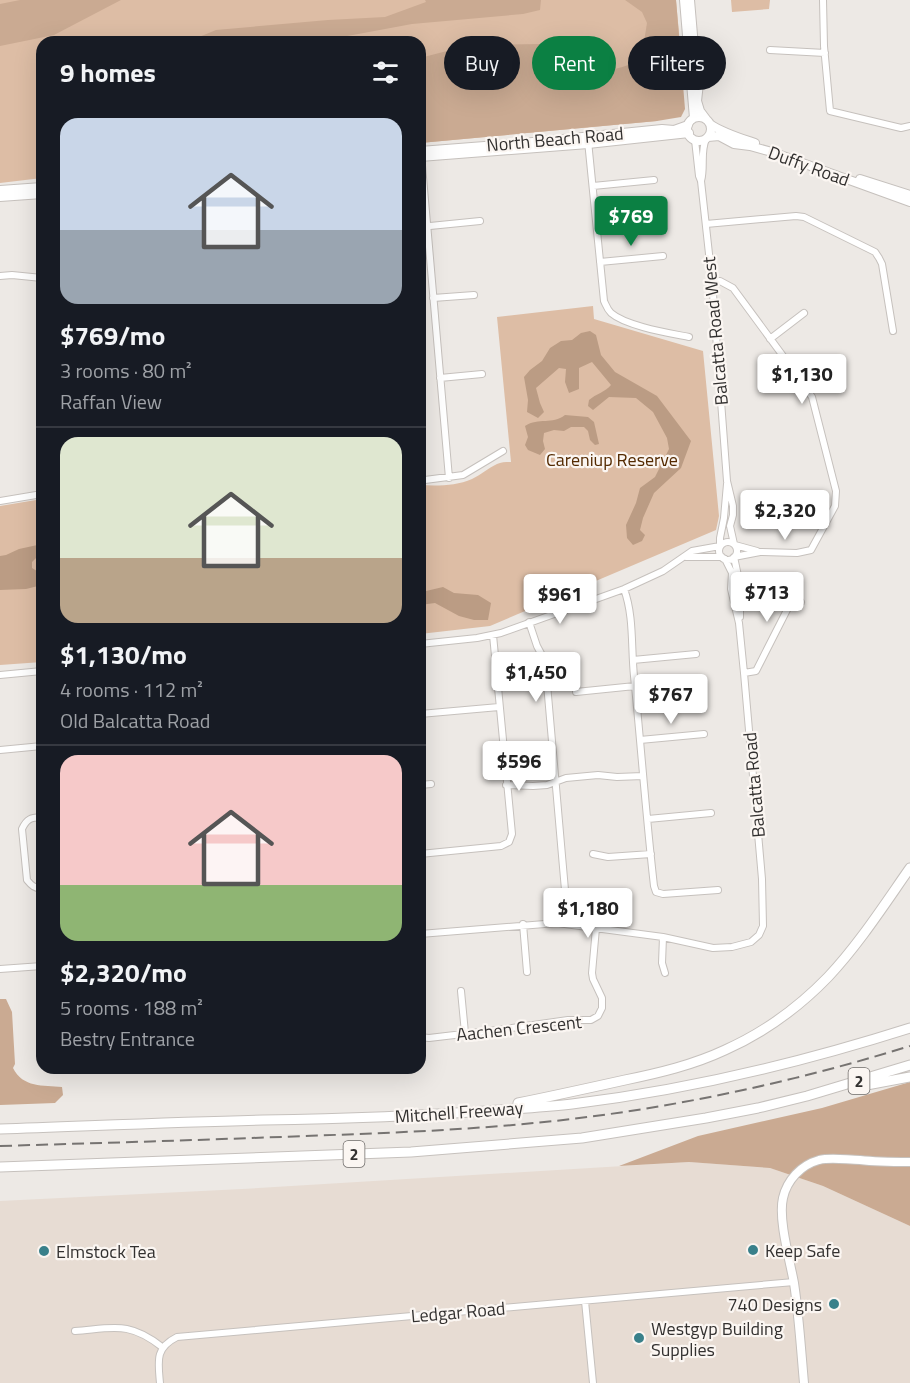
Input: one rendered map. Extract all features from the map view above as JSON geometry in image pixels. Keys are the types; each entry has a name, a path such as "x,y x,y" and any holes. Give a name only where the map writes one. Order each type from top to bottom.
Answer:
{"highway":[{"path":"480,1111 683,1066 724,1051 757,1033 792,1010 828,977 860,938 910,868"},
{"name":"Mitchell Freeway","path":"0,1129 343,1119 480,1111 592,1101 714,1080 817,1056 910,1028"},
{"name":"Mitchell Freeway","path":"0,1167 411,1152 571,1139 706,1119 758,1108 910,1065"},
{"path":"807,1096 910,1077"}],"main road":[{"path":"684,0 690,125 695,140 702,140 707,138 711,130 697,101 699,83 690,0"},
{"path":"690,125 700,117 708,121"},
{"name":"Duffy Road","path":"708,121 728,133 910,195"},
{"name":"North Beach Road","path":"426,153 523,143 588,140 662,129 674,130 690,125"},
{"name":"Duffy Road","path":"707,138 719,136 734,144 772,152 910,202"},
{"path":"0,190 36,187"},
{"path":"0,197 36,194"},
{"path":"804,1383 794,1282 782,1208 786,1188 794,1176 806,1165 825,1159 910,1162"}],"street":[{"path":"823,0 830,111 901,128 910,126"},
{"path":"770,50 825,52"},
{"name":"Balcatta Road West","path":"701,181 703,145 707,138"},
{"path":"588,140 604,300 609,311 619,318 689,338"},
{"name":"Balcatta Road West","path":"695,140 712,281 727,481 733,506 730,532 734,544"},
{"path":"593,186 654,180"},
{"path":"706,224 804,217 875,252 882,264 893,331"},
{"path":"426,227 480,221"},
{"path":"426,241 434,298 449,478"},
{"path":"600,262 663,256"},
{"path":"0,276 36,277"},
{"path":"685,557 730,560 734,557 760,552 797,553 811,550 835,506 836,491 812,397 733,288 720,281 712,281"},
{"path":"434,298 474,295"},
{"path":"770,339 804,313"},
{"path":"441,378 482,374"},
{"path":"426,480 463,475 503,451"},
{"name":"Balcatta Road West","path":"720,546 727,481"},
{"path":"0,501 36,495"},
{"path":"426,643 493,635 624,589 663,572 692,551 720,546 726,542 760,552"},
{"path":"734,544 737,551 734,557"},
{"path":"720,546 719,551 723,558"},
{"name":"Balcatta Road","path":"734,557 740,585 739,623"},
{"name":"Balcatta Road","path":"663,938 713,948 732,947 751,942 759,935 763,926 762,879 739,623 730,589 732,573 723,558"},
{"path":"624,589 630,612 643,776 656,892 663,894 718,890"},
{"path":"744,673 756,671 789,606 801,602"},
{"path":"529,622 545,661 565,890"},
{"path":"426,853 501,846 509,842 512,834 493,635"},
{"path":"633,660 696,654"},
{"path":"0,675 36,672"},
{"path":"576,692 635,686"},
{"path":"426,713 499,707"},
{"path":"640,740 704,734"},
{"path":"0,750 36,747"},
{"path":"506,784 533,786 588,775 643,776"},
{"path":"426,784 431,784"},
{"path":"648,819 711,813"},
{"path":"36,818 25,822 22,829 27,880 36,887"},
{"path":"593,855 608,857 651,854"},
{"path":"426,933 557,923 663,938 662,963 665,974"},
{"path":"523,924 527,972"},
{"name":"Aachen Crescent","path":"426,1038 568,1020 591,1020 598,1016 602,1008 602,998 592,973 596,928"},
{"path":"0,969 36,966"},
{"path":"461,991 465,1033"},
{"name":"Ledgar Road","path":"162,1347 177,1337 794,1282"},
{"path":"585,1301 593,1383"},
{"path":"75,1331 129,1328 147,1336 162,1347 158,1363 160,1383"}],"shaded area":[{"path":"20,0 121,0 54,35 36,36 36,39 0,46 0,4"},
{"path":"425,0 541,0 540,10 523,14 412,24 347,36 202,36 216,30 385,17 426,2"},
{"path":"625,0 676,0 679,36 645,36 647,23 642,12"},
{"path":"520,44 532,44 532,90 616,90 616,69 628,64 628,90 683,90 685,109 681,117 426,142 426,56 444,52 444,90 520,90"},
{"path":"590,331 596,335 601,355 615,372 657,396 691,441 681,468 654,493 640,530 645,535 642,541 633,545 627,538 626,525 640,488 655,477 669,449 667,438 653,412 636,398 609,397 593,410 588,406 589,400 611,385 592,362 579,368 579,389 569,393 565,382 566,369 559,368 536,388 544,412 538,418 527,412 528,400 524,377 542,361 550,348 561,341 572,340 581,333"},
{"path":"565,415 588,417 594,422 599,444 595,445 590,440 588,431 584,427 571,427 564,431 554,430 544,433 545,449 540,455 528,450 525,445 528,437 525,426 535,422 555,420"},
{"path":"36,545 36,558 32,562 32,568 36,570 36,586 0,590 0,556"},
{"path":"443,587 454,593 478,595 491,603 488,620 474,620 459,616 435,603 426,604 426,591"},
{"path":"0,999 6,999 12,1012 15,1064 13,1068 22,1079 28,1082 62,1087 63,1095 55,1103 0,1105"},
{"path":"910,1082 910,1226 823,1186 770,1168 689,1162 619,1166 698,1136 822,1108"},
{"path":"689,1162 770,1168 823,1186 910,1226 910,1383 0,1383 0,1201"}],"green space":[{"path":"0,0 676,0 679,36 628,36 628,90 682,90 657,121 426,142 426,36 36,36 36,179 0,183"},
{"path":"731,0 770,0 769,9 732,12"},
{"name":"Careniup Reserve","path":"593,306 594,319 703,351 719,516 716,530 490,626 426,633 426,485 460,483 499,463 511,462 497,317"},
{"path":"36,500 36,662 0,665 0,506"}],"railway":[{"path":"0,1146 398,1132 554,1121 644,1109 733,1092 822,1071 910,1046"}],"place":[{"name":"Keep Safe","path":"753,1250"},
{"name":"Elmstock Tea","path":"44,1251"},
{"name":"740 Designs","path":"834,1304"},
{"name":"Westgyp Building Supplies","path":"639,1338"}]}
